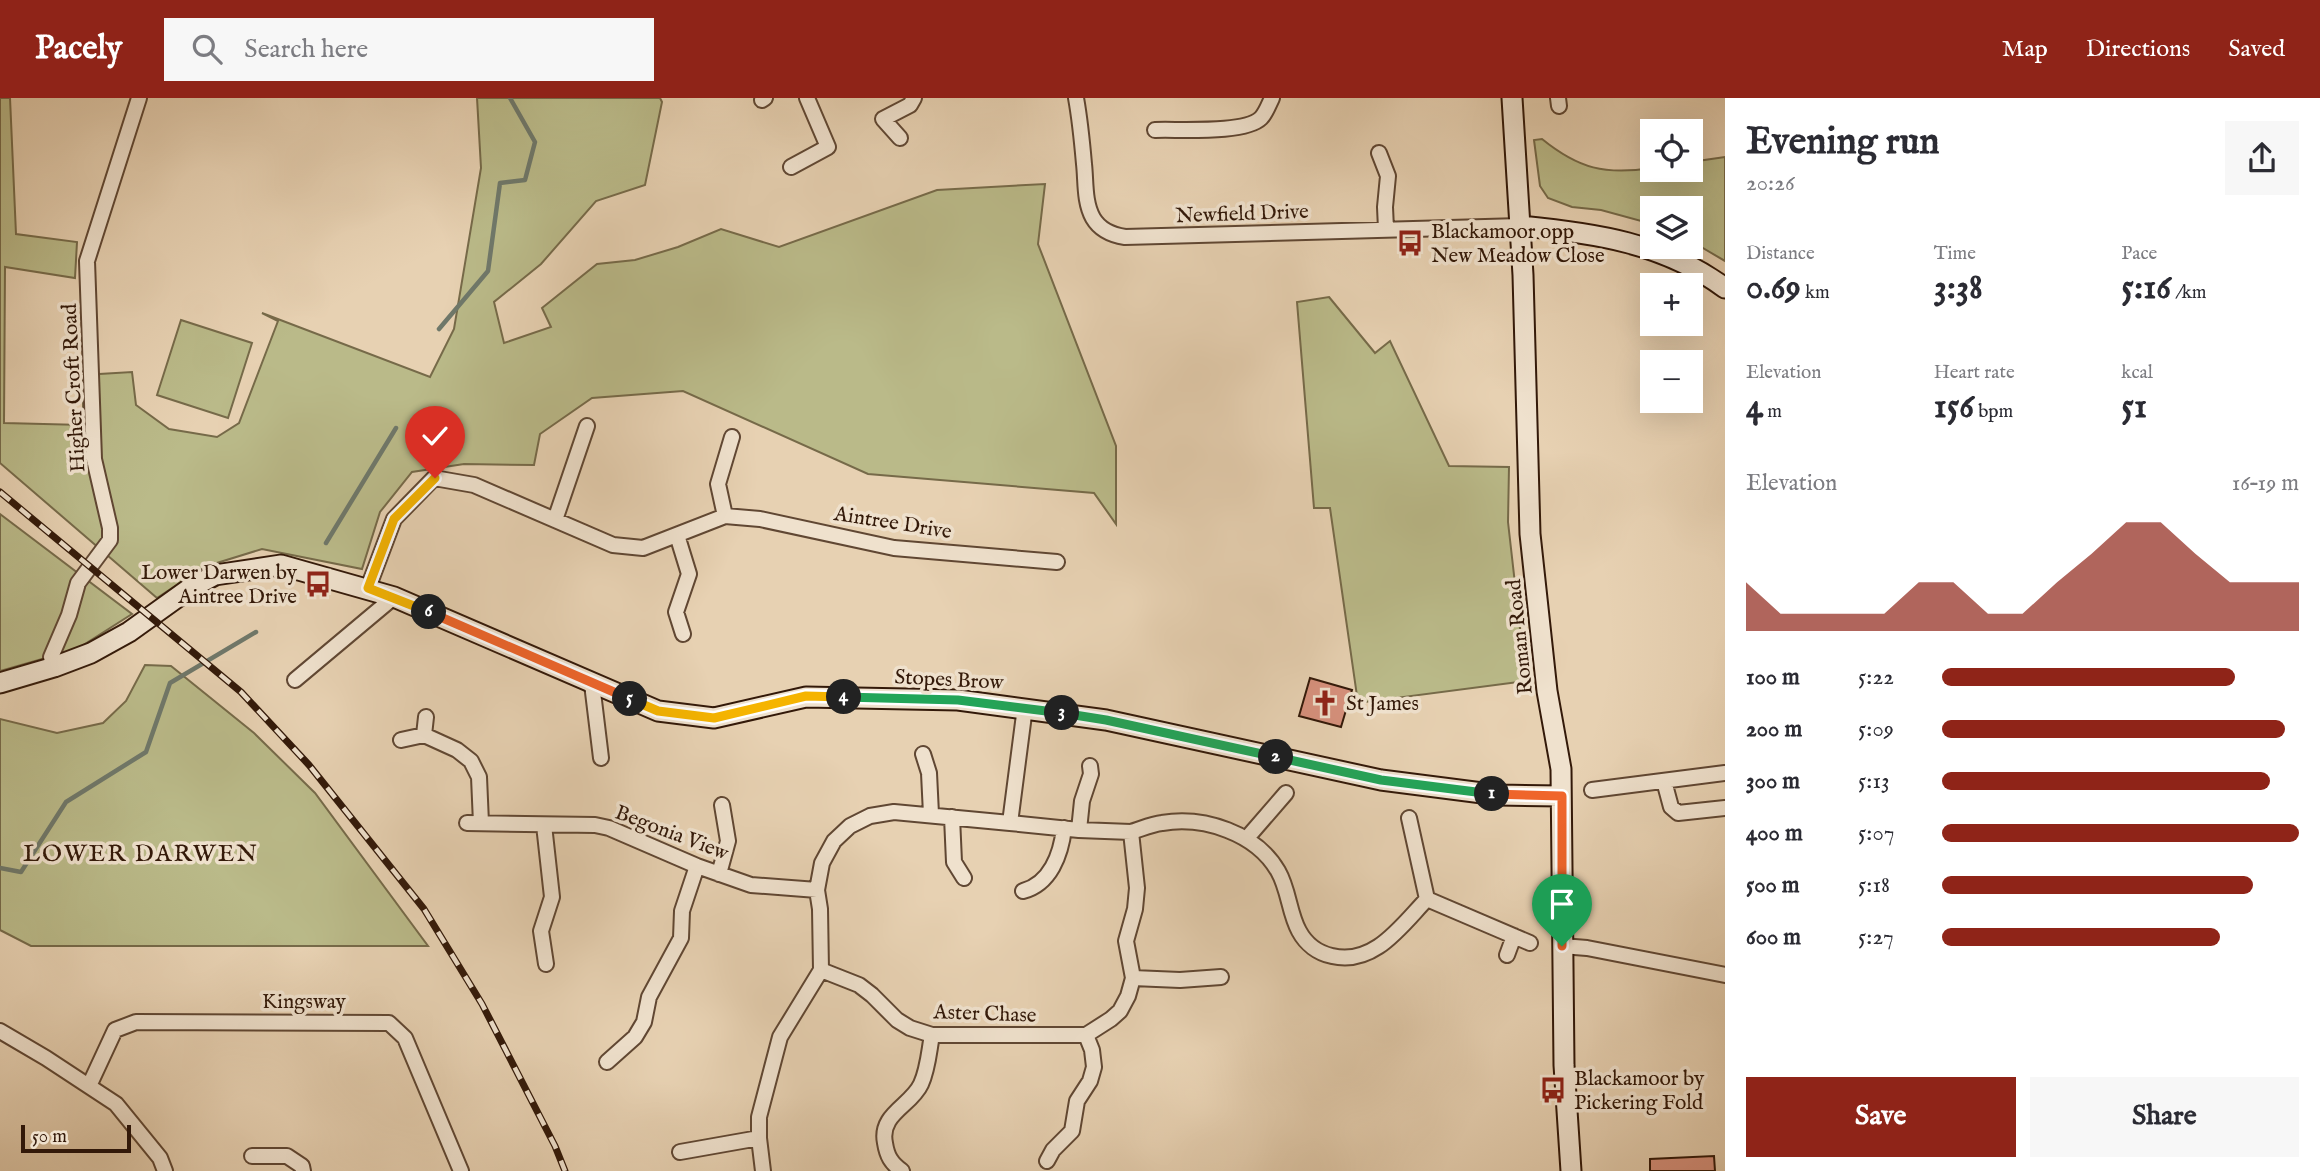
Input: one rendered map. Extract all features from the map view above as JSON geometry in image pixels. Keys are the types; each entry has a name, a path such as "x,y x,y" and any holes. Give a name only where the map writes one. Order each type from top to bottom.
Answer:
{"main road":[{"name":"Roman Road","path":"1512,98 1521,226 1530,534 1547,691 1561,769 1564,1065 1572,1171"},
{"path":"1521,226 1585,232 1628,242 1690,266 1725,288"},
{"name":"Stopes Brow","path":"0,683 91,653 129,632 189,589 215,575 281,565 394,597 658,711 714,718 806,696 958,700 1106,720 1381,780 1498,795 1562,796"}],"street":[{"name":"Higher Croft Road","path":"54,667 51,657 69,615 78,583 110,540 110,528 94,459 87,261 139,98"},
{"path":"791,167 828,147 807,98"},
{"path":"900,138 883,119 910,105 914,98"},
{"name":"Newfield Drive","path":"1076,98 1081,122 1088,203 1094,219 1105,231 1115,235 1125,237 1521,226"},
{"path":"1155,130 1238,127 1252,124 1262,117 1272,98"},
{"path":"1379,153 1388,176 1386,229"},
{"path":"555,520 587,426"},
{"path":"725,516 718,484 732,437"},
{"name":"Aintree Drive","path":"368,588 394,519 435,478 474,485 613,545 643,548 725,516 760,519 894,548 1057,562"},
{"path":"677,534 689,574 676,612 683,634"},
{"path":"295,680 394,597"},
{"path":"592,684 601,758"},
{"path":"1010,823 1025,708"},
{"path":"401,740 424,735 426,717"},
{"name":"Begonia View","path":"424,735 457,750 471,761 479,777 474,823 572,824 609,828 697,866 751,885 817,890"},
{"path":"923,754 929,772 931,814"},
{"path":"1079,830 1082,801 1091,774 1090,766"},
{"path":"1591,790 1725,773"},
{"path":"1664,781 1671,807 1678,813 1725,808"},
{"path":"1247,838 1286,793"},
{"path":"719,874 728,841 722,805"},
{"path":"763,1171 758,1138 762,1105 780,1037 821,970 817,890 822,863 828,850 850,826 881,813 931,814 1079,830 1132,832 1161,823 1185,821 1227,830 1247,838 1265,853 1279,872 1293,918 1304,939 1316,950 1329,956 1347,959 1361,956 1378,947 1427,899"},
{"path":"952,817 954,862 964,878"},
{"path":"1409,818 1427,899"},
{"path":"544,825 552,897 541,931 546,964"},
{"path":"1023,891 1035,888 1044,881 1059,853 1063,828"},
{"path":"1046,1161 1053,1150 1072,1132 1077,1101 1090,1081 1094,1067 1092,1050 1086,1035 1101,1027 1120,1011 1133,978 1126,941 1135,909 1137,888 1132,832"},
{"path":"607,1062 635,1037 644,1022 649,998 681,938 682,911 697,866"},
{"path":"1427,899 1530,943"},
{"path":"1507,955 1514,936"},
{"path":"1562,946 1587,948 1725,975"},
{"name":"Aster Chase","path":"821,970 859,985 897,1020 910,1028 932,1035 1086,1035"},
{"path":"1133,978 1180,980 1221,977"},
{"name":"Kingsway","path":"89,1086 116,1030 136,1022 389,1023 405,1038 461,1171"},
{"path":"0,1031 116,1104 160,1158 165,1171"},
{"path":"901,1171 890,1162 886,1151 885,1128 921,1085 932,1035"},
{"path":"680,1152 758,1138"},
{"path":"252,1156 288,1156 302,1166 303,1171"}],"green space":[{"path":"0,98 10,98 16,234 77,242 75,278 5,267 4,423 83,425 83,375 132,372 136,405 169,429 217,437 239,423 278,321 262,313 430,377 454,329 481,168 477,98 660,98 662,102 645,185 596,201 541,264 494,302 504,343 551,327 542,308 597,264 635,260 678,247 721,229 779,247 937,190 1045,184 1038,244 1116,446 1116,524 1094,493 868,474 683,391 592,398 540,434 534,465 464,464 412,472 380,512 362,569 262,549 204,567 157,598 0,463"},
{"path":"1542,139 1568,157 1593,167 1620,171 1640,169 1640,182 1703,182 1703,160 1725,157 1725,261 1703,248 1703,196 1640,196 1640,221 1601,210 1572,207 1548,198 1540,186 1534,140"},
{"path":"1329,297 1375,353 1390,341 1449,466 1509,467 1508,522 1526,681 1358,703 1330,508 1314,508 1297,302"},
{"path":"181,320 252,343 228,418 157,395"},
{"path":"0,514 132,614 77,649 0,671"},
{"path":"145,665 171,666 254,733 315,793 428,946 31,946 0,930 0,719 57,733 103,723 126,701"}],"building":[{"name":"St James","path":"1310,678 1352,690 1341,727 1299,716"},
{"path":"1714,1156 1715,1171 1650,1171 1650,1159"}],"waterway":[{"path":"439,329 488,271 500,183 525,180 535,142 510,98"},
{"path":"326,543 396,428"},
{"path":"0,868 21,872 66,802 146,752 170,683 256,632"}],"railway":[{"path":"0,492 241,692 309,765 424,909 482,1004 555,1146 565,1171"}],"place":[{"name":"Blackamoor opp New Meadow Close","path":"1410,243"},
{"name":"Lower Darwen by Aintree Drive","path":"318,584"},
{"name":"St James","path":"1325,703"},
{"name":"Blackamoor by Pickering Fold","path":"1553,1090"}],"district":[{"name":"LOWER DARWEN","path":"141,853"}],"route":[{"path":"435,478 394,519 368,588 658,711 714,718 806,696 958,700 1106,720 1381,780 1498,795 1562,796 1562,946"}]}
